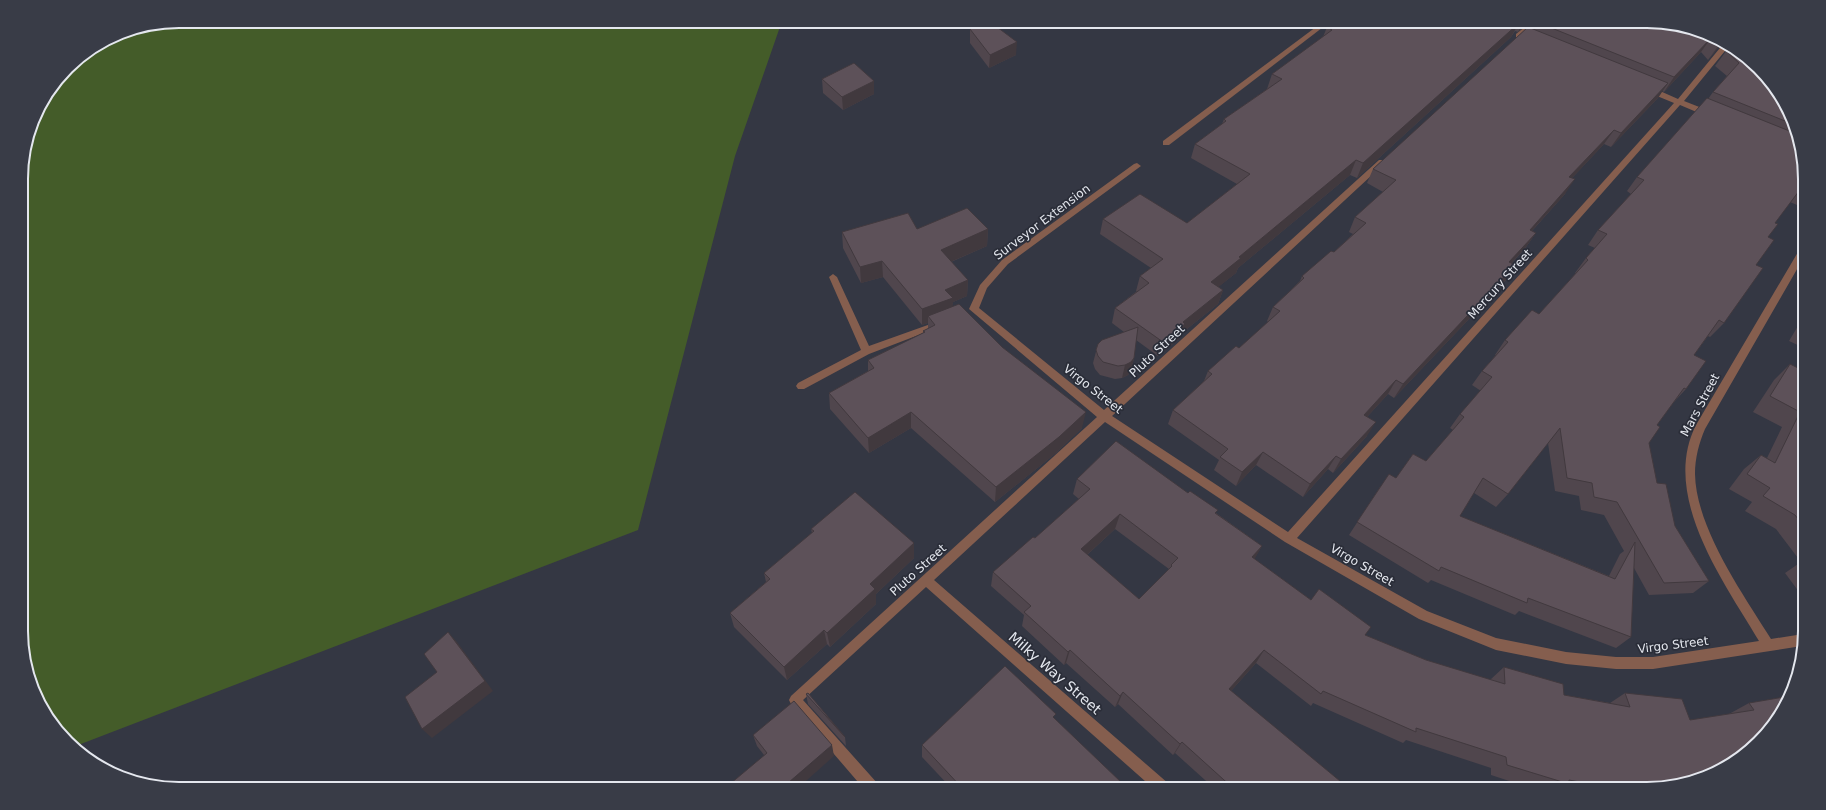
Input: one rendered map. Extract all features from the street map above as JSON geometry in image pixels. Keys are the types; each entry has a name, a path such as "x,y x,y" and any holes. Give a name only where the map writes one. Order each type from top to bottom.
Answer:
{"street":[{"path":"1166,143 1319,28"},
{"path":"1517,38 1528,28"},
{"name":"Mercury Street","path":"1290,539 1679,102 1723,48"},
{"path":"1643,87 1715,117"},
{"name":"Pluto Street","path":"867,782 795,700 1390,154"},
{"name":"Surveyor Extension","path":"971,311 984,288 1005,262 1136,166"},
{"name":"Mars Street","path":"1768,645 1718,563 1696,510 1690,474 1693,446 1700,428 1798,259"},
{"path":"833,277 866,351"},
{"name":"Virgo Street","path":"971,311 1105,417 1290,539 1424,616 1496,644 1566,658 1631,663 1653,663 1798,641"},
{"path":"801,386 866,351 947,321"},
{"name":"Milky Way Street","path":"926,580 1156,782"}],"green space":[{"path":"169,28 780,28 735,156 638,530 79,745 65,731 53,715 39,689 33,670 28,641 28,169 33,140 39,121 48,103 65,79 79,65 95,53 121,39 140,33"}],"building":[{"path":"998,28 1017,42 990,55 970,29"},
{"path":"1329,28 1513,28 1363,163 1356,160 1211,282 1223,290 1183,322 1185,324 1163,342 1115,308 1149,283 1140,276 1163,259 1103,219 1140,194 1187,223 1250,174 1195,144 1226,121 1224,119 1282,79 1272,74 1332,30"},
{"path":"1527,28 1530,28 1668,83 1621,133 1614,130 1569,177 1575,179 1530,230 1536,233 1509,262 1515,265 1403,384 1396,380 1364,415 1376,422 1341,459 1336,456 1310,484 1263,452 1242,472 1220,457 1228,449 1173,410 1212,374 1208,371 1236,346 1239,348 1280,311 1273,307 1304,278 1302,276 1331,251 1334,252 1366,223 1355,217 1396,180 1373,169"},
{"path":"1552,28 1657,28 1686,33 1708,41 1674,77"},
{"path":"1726,51 1747,65 1761,79 1778,103 1787,122 1713,92 1739,63"},
{"path":"854,63 874,81 842,97 822,79"},
{"path":"1707,98 1790,131 1797,159 1798,192 1775,223 1778,224 1768,237 1774,240 1756,265 1763,268 1724,323 1719,320 1694,355 1706,361 1657,425 1660,427 1649,443 1657,483 1666,484 1675,526 1709,581 1664,583 1617,502 1594,497 1592,483 1567,478 1560,428 1508,494 1483,478 1460,516 1615,579 1635,542 1631,637 1528,598 1527,603 1441,567 1439,571 1357,522 1389,474 1396,478 1413,454 1426,461 1464,417 1460,414 1492,377 1482,371 1508,342 1505,340 1532,310 1539,314 1588,260 1586,258 1607,234 1598,230 1644,180 1637,177"},
{"path":"967,208 988,229 941,250 968,280 945,290 953,298 922,309 882,261 860,267 842,232 908,213 917,229"},
{"path":"959,304 1002,347 1086,412 1059,437 996,487 911,412 868,438 829,393 874,368 868,360 925,332 923,331 935,325 928,316"},
{"path":"1138,327 1134,358 1131,362 1118,366 1103,362 1098,356 1096,350 1098,344 1102,340"},
{"path":"1790,364 1798,368 1798,411 1770,396"},
{"path":"1798,416 1798,519 1795,515 1763,496 1770,488 1747,474 1761,455 1775,463"},
{"path":"1116,441 1188,493 1190,491 1218,510 1215,513 1262,546 1252,557 1311,600 1319,589 1371,627 1365,635 1426,660 1505,684 1504,667 1563,684 1564,695 1630,707 1625,693 1682,699 1690,720 1754,710 1749,703 1782,697 1773,715 1761,731 1747,745 1723,762 1705,771 1686,777 1657,782 1580,782 1569,780 1569,782 1562,782 1507,765 1506,757 1416,728 1416,732 1323,691 1321,694 1264,650 1229,689 1341,782 1226,782 1182,742 1180,744 1123,692 1120,696 1070,650 1068,652 1024,612 1031,606 993,572 1033,537 1035,538 1090,489 1077,479","holes":["1120,514 1178,558 1171,565 1172,566 1139,599 1081,549"]},
{"path":"855,492 914,543 870,584 875,589 827,633 824,630 784,667 730,613 770,579 764,573 814,531 811,529"},
{"path":"448,632 485,681 422,729 405,697 437,672 424,654"},
{"path":"1005,666 1056,714 1053,717 1121,782 956,782 922,745"},
{"path":"808,693 845,737 806,694"},
{"path":"794,701 832,745 789,782 732,782 767,753 753,735"}]}
